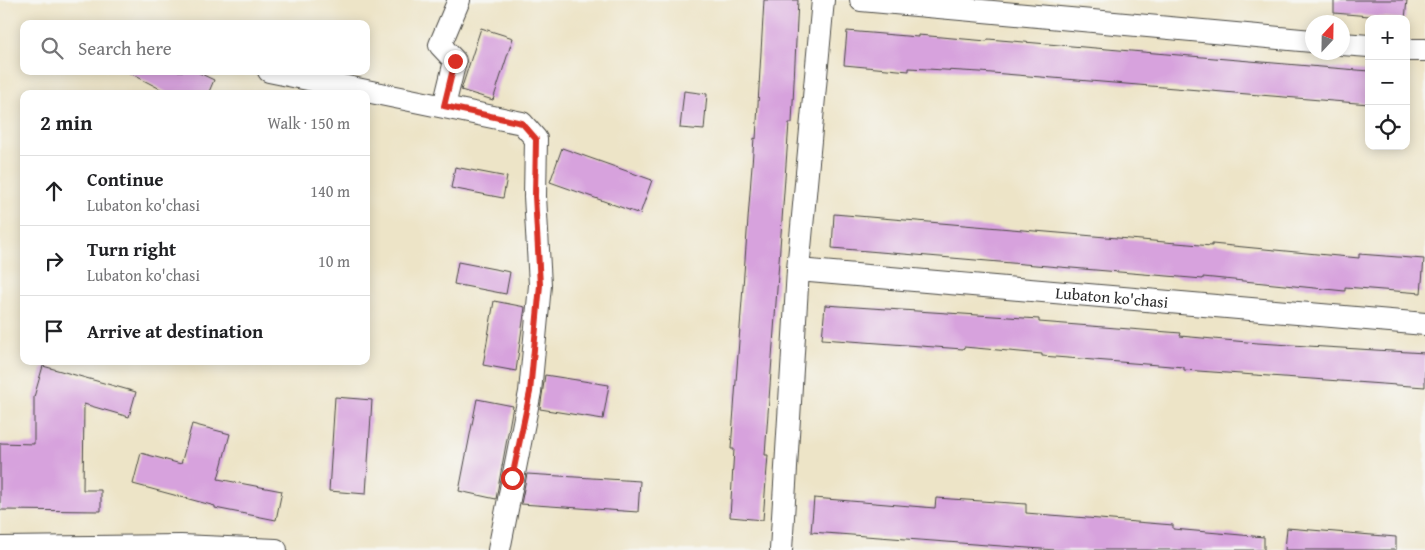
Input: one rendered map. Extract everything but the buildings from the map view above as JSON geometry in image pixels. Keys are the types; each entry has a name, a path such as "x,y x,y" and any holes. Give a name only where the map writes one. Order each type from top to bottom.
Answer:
{"street":[{"path":"444,106 455,61 440,45 459,0"},
{"path":"781,550 798,270 823,0"},
{"path":"861,0 1305,40"},
{"path":"1350,45 1365,46"},
{"path":"1410,50 1425,50"},
{"path":"289,75 364,90"},
{"path":"370,91 522,123 536,139 535,196 540,285 530,392 499,550"},
{"name":"Lubaton ko'chasi","path":"798,270 1425,324"},
{"path":"0,548 276,550"}],"route":[{"path":"455,61 444,106 522,123 536,139 535,196 540,285 530,392 512,478"}]}
